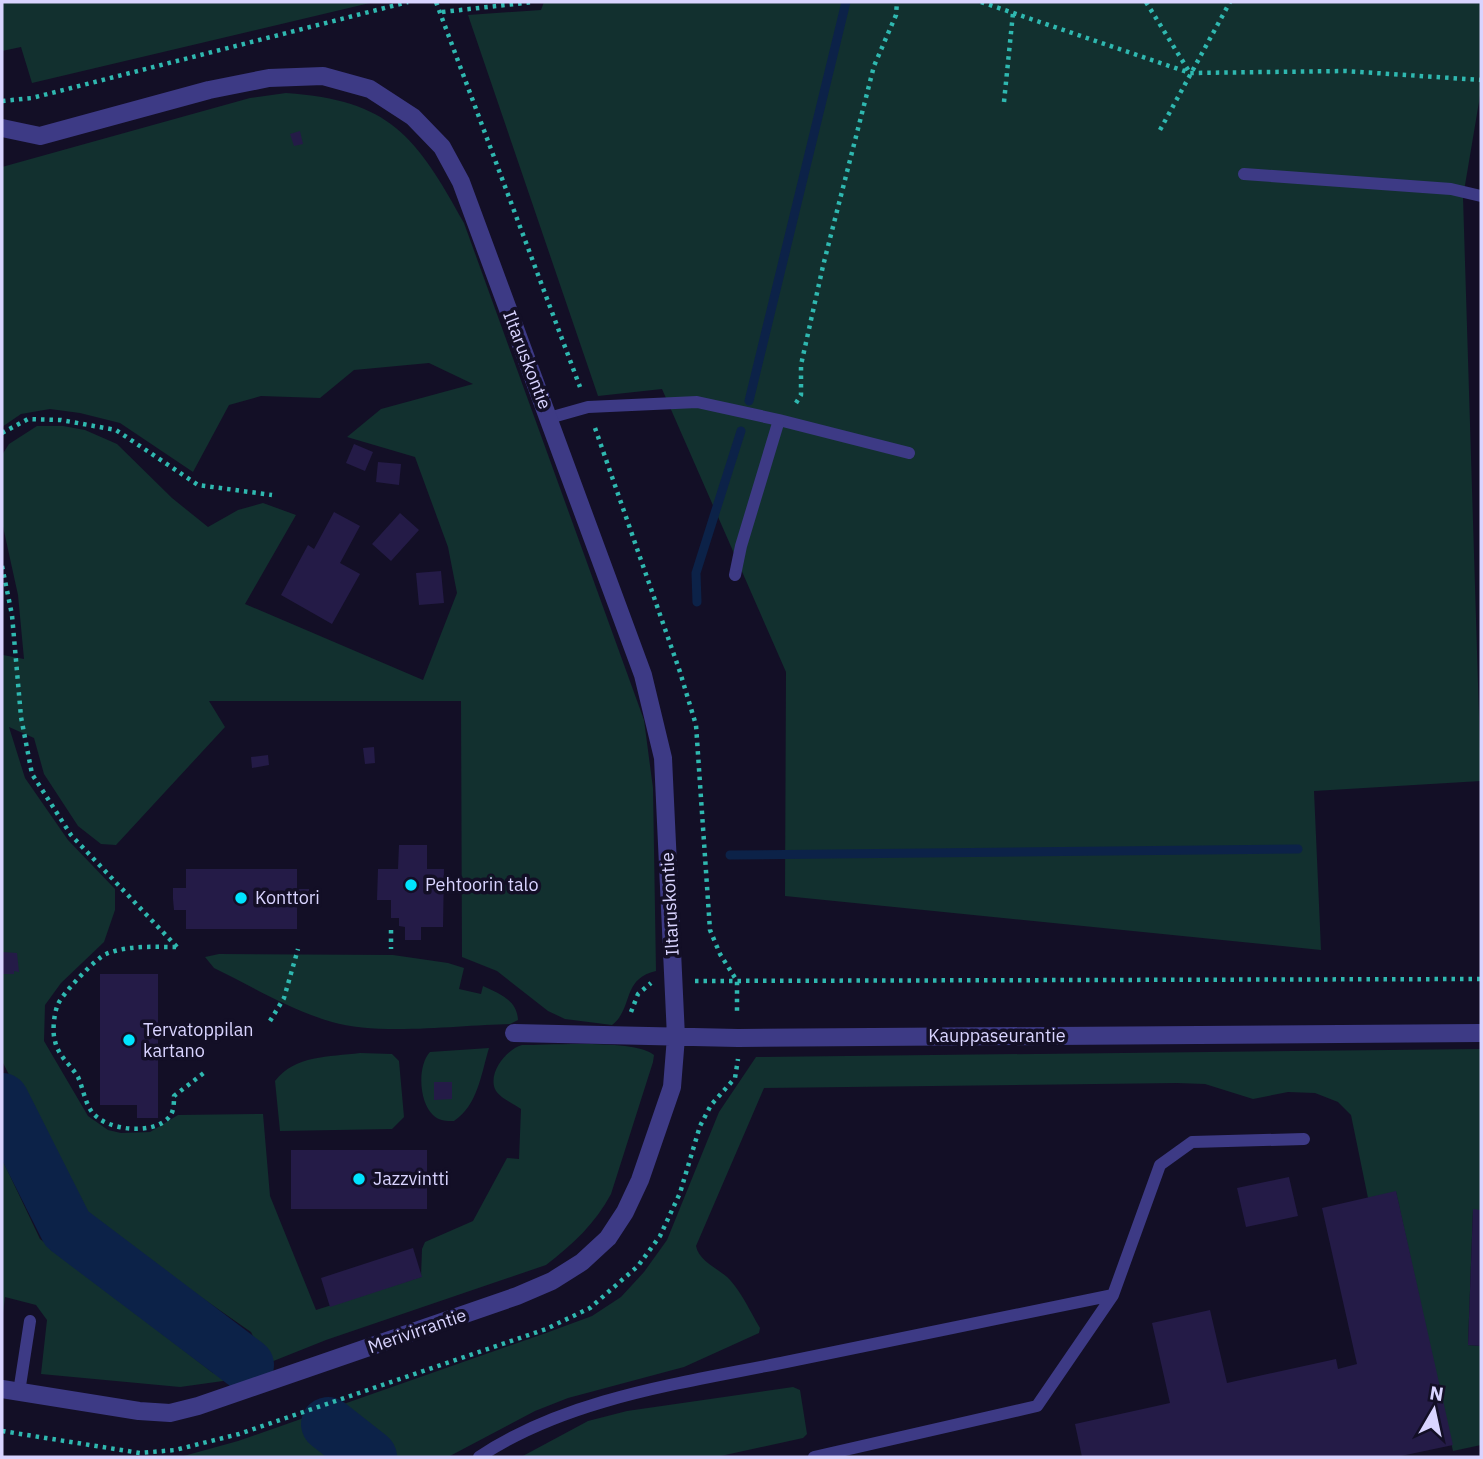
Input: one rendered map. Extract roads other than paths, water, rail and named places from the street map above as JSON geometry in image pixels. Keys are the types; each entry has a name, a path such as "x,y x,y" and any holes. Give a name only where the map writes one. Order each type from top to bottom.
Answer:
{"street":[{"name":"Iltaruskontie","path":"2,128 40,136 209,90 270,78 323,76 370,89 413,117 442,147 466,195 643,675 663,758 676,1037"},
{"name":"Kauppaseurantie","path":"514,1033 676,1037 1481,1033"},
{"name":"Merivirrantie","path":"10,1391 139,1411 170,1413 198,1406 517,1296 552,1281 582,1262 608,1238 625,1212 640,1180 671,1087 676,1037"}],"lane":[{"path":"1244,174 1451,189 1481,196"},
{"path":"549,418 587,407 698,402 909,453"},
{"path":"736,575 741,546 783,421"},
{"path":"814,1457 1037,1406 1113,1295 1160,1165 1192,1142 1304,1139"},
{"path":"479,1457 507,1438 542,1422 602,1403 691,1382 1113,1295"},
{"path":"10,1391 30,1321"}],"waterway":[{"path":"749,401 846,2"},
{"path":"697,602 696,573 741,431"},
{"path":"730,855 1298,849"},
{"path":"2,1100 67,1229 247,1365"},
{"path":"328,1424 370,1457"}],"place":[{"name":"Pehtoorin talo","path":"411,885"},
{"name":"Konttori","path":"241,898"},
{"name":"Tervatoppilan kartano","path":"129,1040"},
{"name":"Jazzvintti","path":"359,1179"}]}
